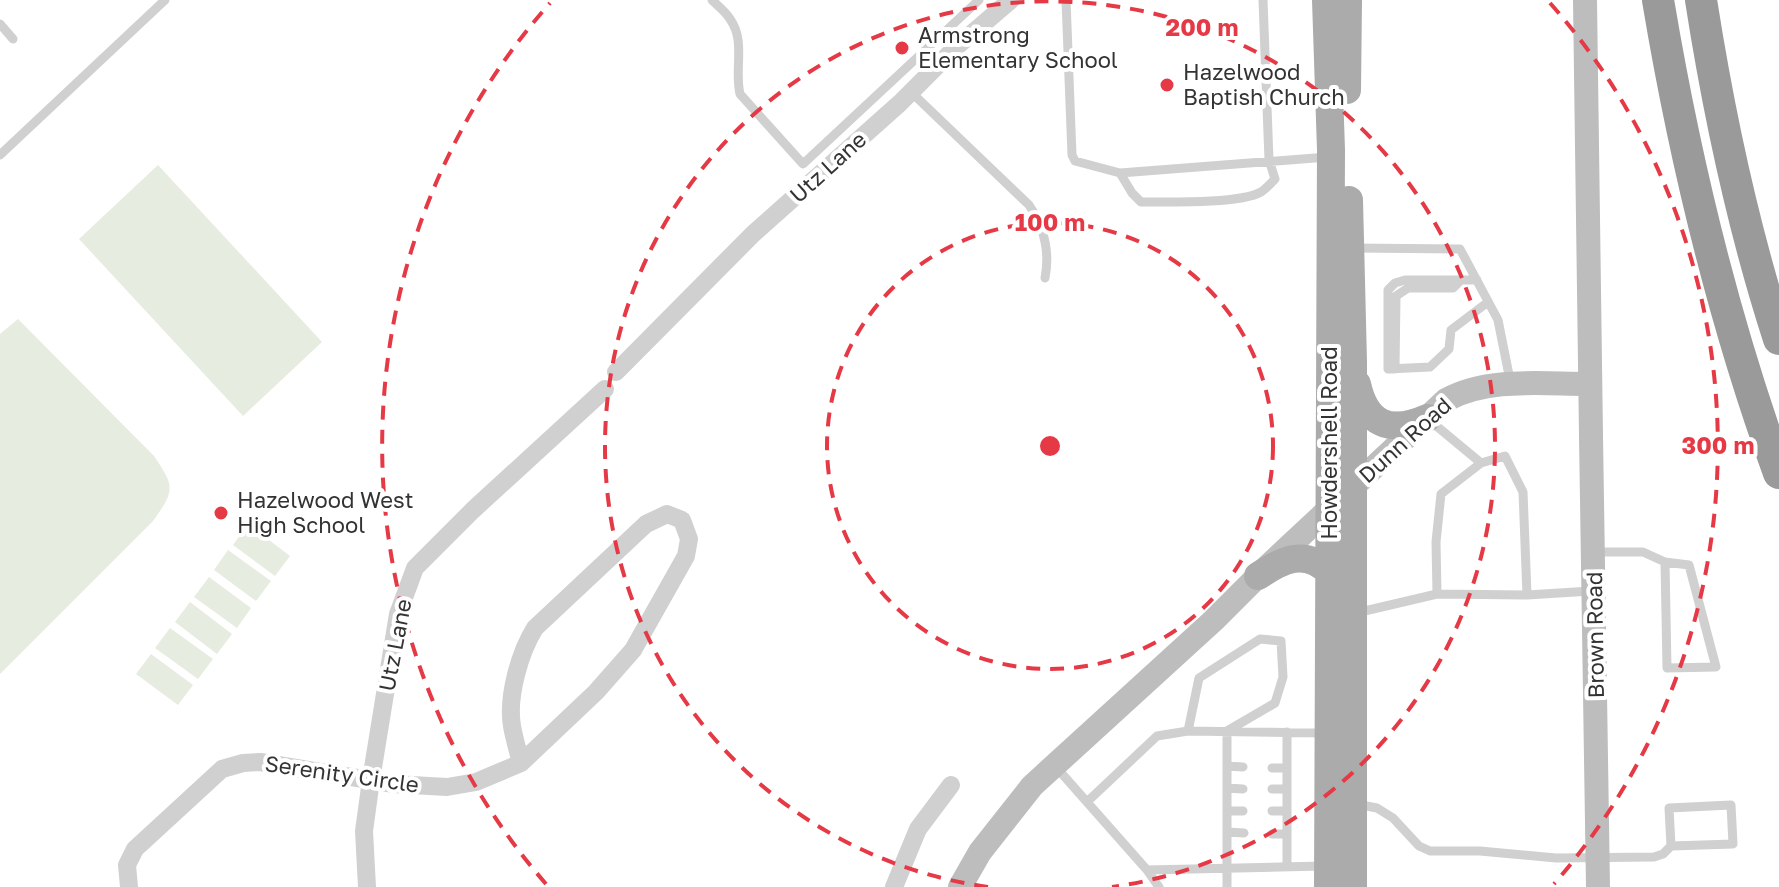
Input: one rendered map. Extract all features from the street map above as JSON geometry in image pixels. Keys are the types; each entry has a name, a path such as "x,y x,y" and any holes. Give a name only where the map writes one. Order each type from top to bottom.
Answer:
{"highway":[{"path":"1658,0 1704,231 1749,387 1779,473"},
{"path":"1701,0 1727,143 1752,247 1779,339"}],"main road":[{"name":"Howdershell Road","path":"1326,0 1331,157 1328,876"},
{"name":"Howdershell Road","path":"1348,0 1353,362 1353,887"},
{"path":"1353,362 1365,407 1375,418 1383,424 1408,426 1427,418"},
{"path":"1258,576 1292,558 1309,559 1329,572"}],"street":[{"name":"Utz Lane","path":"616,372 753,234 1011,0"},
{"path":"1585,0 1588,384"},
{"name":"Dunn Road","path":"960,887 980,852 1008,815 1054,765 1214,620 1446,400 1461,392 1510,385 1588,384"},
{"name":"Brown Road","path":"1588,384 1595,590 1598,887"},
{"name":"Utz Lane","path":"367,887 364,831 371,780 398,614 415,568 605,389"},
{"name":"Serenity Circle","path":"129,887 127,865 135,849 222,769 260,762 371,780 447,787 476,782 521,763 596,692 633,650 686,556 689,539 682,520 667,514 646,524 535,628 524,644 512,703 511,725 521,763"},
{"path":"894,887 918,829 951,785"}],"lane":[{"path":"0,155 165,0"},
{"path":"712,0 731,19 739,39 737,78 740,94 803,164 979,0"},
{"path":"1066,0 1072,155 1075,161 1120,173 1331,157"},
{"path":"1120,173 1141,202 1213,201 1260,193 1275,179 1269,160 1263,0"},
{"path":"0,24 13,39"},
{"path":"911,92 1029,205 1038,219 1049,259 1045,278"},
{"path":"1350,248 1460,249 1498,320 1510,385"},
{"path":"1477,280 1405,280 1395,283 1388,290 1388,369 1430,367 1449,349 1451,330 1488,302"},
{"path":"1427,418 1481,463"},
{"path":"1437,594 1436,542 1441,494 1481,463 1505,456 1523,492 1527,595"},
{"path":"1594,552 1643,552 1665,562 1689,565 1716,667 1667,668 1665,562"},
{"path":"1353,614 1437,594 1527,595 1595,590"},
{"path":"1188,731 1199,678 1260,639 1281,641 1283,677 1275,703 1227,731"},
{"path":"1088,801 1157,736 1188,731 1328,733"},
{"path":"1227,731 1227,887"},
{"path":"1287,732 1287,866"},
{"path":"1054,765 1159,887"},
{"path":"1227,766 1243,767"},
{"path":"1272,768 1287,768"},
{"path":"1227,788 1243,789"},
{"path":"1272,789 1287,789"},
{"path":"1353,804 1377,808 1393,818 1419,846 1430,851 1480,851 1556,858 1654,857 1671,846 1733,844 1731,805 1669,808 1671,846"},
{"path":"1227,811 1243,811"},
{"path":"1272,811 1287,811"},
{"path":"1227,832 1244,833"},
{"path":"1272,834 1287,834"},
{"path":"1147,870 1287,866 1328,876"}],"shaded area":[{"path":"158,165 322,342 243,416 79,239"},
{"path":"18,319 154,456 170,488 153,521 0,674 0,334"},
{"path":"248,524 290,556 275,576 233,545"},
{"path":"228,550 271,581 256,601 214,570"},
{"path":"209,577 251,608 237,628 194,597"},
{"path":"190,602 232,634 217,654 175,622"},
{"path":"170,628 213,659 198,679 155,648"},
{"path":"151,654 193,685 178,705 136,674"}],"place":[{"name":"Armstrong Elementary School","path":"902,48"},
{"name":"Hazelwood Baptish Church","path":"1167,85"},
{"name":"Hazelwood West High School","path":"221,513"}]}
